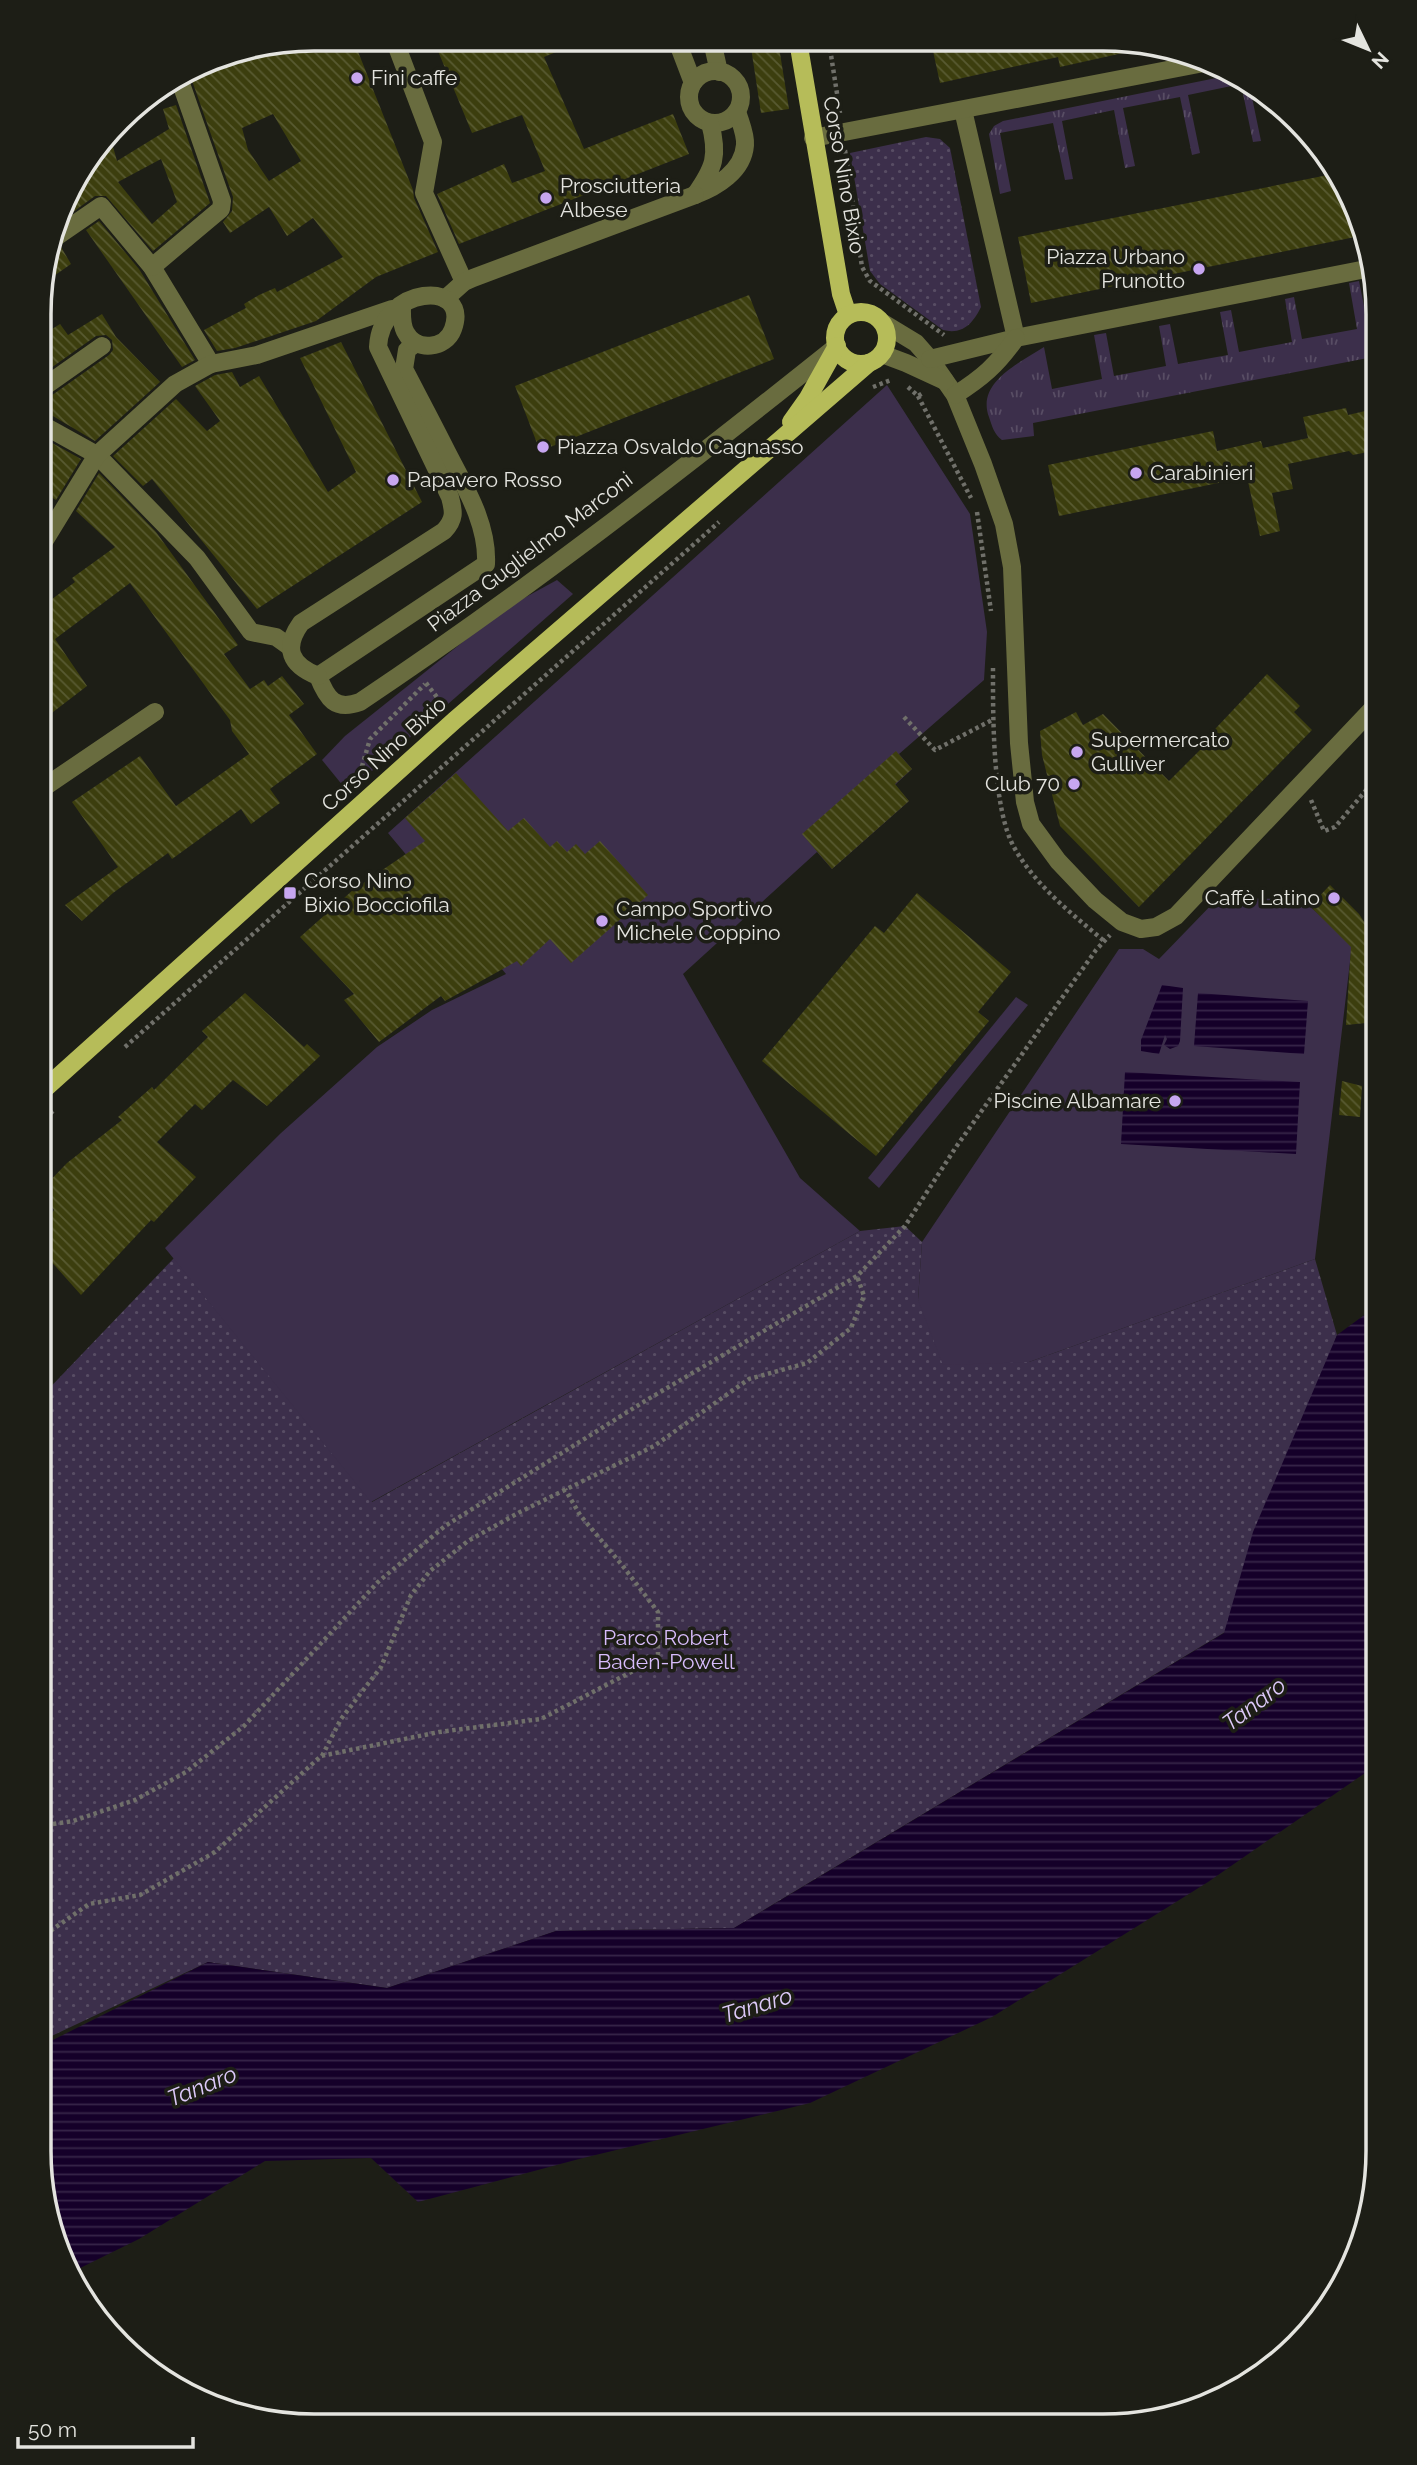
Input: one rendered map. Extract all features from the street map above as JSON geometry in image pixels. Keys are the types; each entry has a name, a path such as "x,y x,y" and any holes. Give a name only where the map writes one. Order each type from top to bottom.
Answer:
{"main road":[{"name":"Corso Nino Bixio","path":"800,51 841,294 848,315"},
{"path":"871,313 883,323 887,342 876,359 853,363 846,359 837,346 837,329 848,315 871,313"},
{"name":"Corso Nino Bixio","path":"764,455 808,398 837,346"},
{"name":"Corso Nino Bixio","path":"51,1083 455,720 876,359"}],"street":[{"path":"399,51 433,142 424,193 464,282"},
{"path":"681,51 693,83"},
{"path":"714,51 719,72"},
{"path":"813,138 1190,66"},
{"path":"719,72 729,75 736,82 741,92 741,102 730,119 710,123 701,120 693,112 689,93 700,76 719,72"},
{"path":"152,267 221,209 222,201 182,86"},
{"path":"876,359 906,363 950,388 982,378 998,363 1016,338 963,110"},
{"path":"445,299 464,282 713,188 727,177 740,160 745,146 744,132 737,111"},
{"path":"695,195 711,172 715,156 710,123"},
{"path":"64,231 101,206 152,267 211,364"},
{"path":"930,359 1016,338 1362,270"},
{"path":"51,430 97,456 197,558 251,632 276,636 290,647 292,636 301,623 444,531 452,523 454,513 450,497 378,347 382,322 391,313 402,306 420,295 437,295 445,299 454,311 452,333 440,344 432,346 416,343 405,332 402,306"},
{"path":"51,530 97,456 175,384 211,364 257,355 402,306"},
{"path":"883,323 916,343 950,388 983,464 1004,524 1012,566 1017,707 1025,802 1031,824 1058,861 1095,900 1122,922 1141,929 1156,928 1176,916 1366,716"},
{"name":"Piazza Guglielmo Marconi","path":"318,676 486,564 487,549 479,520 404,369 407,350 416,343"},
{"path":"51,382 102,346"},
{"name":"Piazza Guglielmo Marconi","path":"290,647 299,665 318,676 323,688 339,705 346,707 360,702 501,606 837,346"},
{"path":"51,783 155,712"}],"path":[{"path":"830,51 862,267 870,281 947,337 958,351"},
{"path":"869,390 886,381 895,380"},
{"path":"904,384 918,396 950,388"},
{"path":"115,1056 725,517"},
{"path":"370,797 357,781 370,740 435,674"},
{"path":"426,683 455,720"},
{"path":"904,718 935,750 992,720"},
{"path":"1305,783 1318,822 1324,831 1335,827 1366,790"},
{"path":"51,1824 72,1821 135,1800 186,1772 244,1726 378,1582 445,1526 645,1401 857,1276 905,1226 956,1147 1096,950 1122,922"},
{"path":"51,1112 62,1102"},
{"path":"51,1931 89,1904 140,1895 215,1852 321,1756 341,1719 381,1667 411,1595 430,1571 468,1541 565,1489 654,1446 750,1379 807,1363 851,1328 864,1296 857,1276"},
{"path":"321,1756 439,1732 541,1719 658,1658 658,1612 580,1515 565,1489"}],"green space":[{"path":"1219,77 1234,85 1188,95 1200,153 1192,155 1180,97 1123,108 1135,166 1125,168 1114,110 1062,121 1073,179 1065,180 1053,123 1000,133 1011,191 1000,194 989,134 994,126 1003,121"},
{"path":"1242,91 1252,97 1261,141 1253,142"},
{"path":"926,137 940,139 950,148 981,307 971,323 956,331 943,330 880,284 870,271 850,153"},
{"path":"1359,281 1366,316 1366,358 1033,423 1034,436 1002,440 992,427 987,405 994,384 1013,367 1044,347 1052,389 1102,379 1094,335 1106,333 1114,376 1166,366 1159,326 1170,324 1178,364 1228,355 1220,312 1231,310 1239,352 1292,342 1285,299 1294,297 1302,339 1357,329 1349,283"},
{"name":"Campo Sportivo Michele Coppino","path":"887,385 970,514 987,632 984,680 899,754 912,769 895,785 909,801 832,869 817,852 683,974 800,1178 860,1231 371,1502 165,1248 281,1133 377,1047 432,1010 506,974 388,833"},
{"path":"557,580 573,594 348,792 322,760 345,736 504,609"},
{"name":"Piscine Albamare","path":"1218,898 1302,899 1352,945 1315,1259 1029,1362 943,1365 918,1300 922,1242 1119,949 1143,949 1159,959"},
{"path":"1016,997 1028,1005 879,1188 868,1178"},
{"name":"Parco Robert Baden-Powell","path":"905,1226 922,1242 918,1300 1029,1362 1315,1259 1337,1335 1225,1632 734,1928 556,1931 387,1988 208,1962 51,2036 51,1386 174,1258 372,1502 860,1231"}],"water":[{"path":"1162,985 1183,988 1180,1041 1178,1046 1170,1049 1164,1045 1167,1039 1165,1035 1159,1054 1141,1051 1141,1040"},
{"path":"1198,993 1308,1001 1304,1054 1194,1046"},
{"path":"1125,1072 1300,1082 1296,1154 1121,1144"},
{"name":"Tanaro","path":"1366,1314 1366,1772 1208,1882 992,2017 810,2103 579,2159 418,2202 371,2158 265,2161 139,2239 78,2269 65,2236 53,2185 51,2041 208,1962 387,1988 556,1931 734,1928 1224,1633 1253,1532 1337,1335"}],"building":[{"path":"297,51 358,51 414,198 438,252 376,277 316,321 235,348 217,351 204,330 246,308 244,304 259,295 275,288 277,292 343,257 313,218 287,236 269,207 230,233 223,222 232,211 233,197 192,81 229,65 263,56","holes":["273,114 301,161 269,181 248,150 242,128"]},
{"path":"438,51 558,51 544,57 584,149 673,114 689,154 459,244 437,194 504,164 512,183 545,171 522,115 472,133"},
{"path":"752,51 780,51 789,109 761,113"},
{"path":"933,51 1128,52 1060,67 1058,57 940,83"},
{"path":"176,105 210,203 153,251 106,196 95,196 73,212 86,182 112,145 117,161 169,129 163,109","holes":["161,159 177,202 152,224 118,182"]},
{"path":"1327,175 1339,197 1354,237 1031,303 1018,237"},
{"path":"99,221 139,269 195,360 182,367 86,230"},
{"path":"60,247 71,264 54,276 56,263"},
{"path":"749,295 774,359 540,451 515,386"},
{"path":"102,314 116,337 160,382 95,441 51,415 51,396 109,355 113,350 112,340 106,335 96,336 51,368 51,330 60,324 68,335"},
{"path":"341,342 422,502 257,609 152,479 143,486 113,456 176,399 207,431 220,421 195,386 215,375 232,372 240,387 259,376 328,492 356,472 300,358"},
{"path":"1346,408 1348,415 1366,411 1366,452 1353,455 1349,451 1288,464 1293,489 1272,493 1280,531 1260,536 1247,477 1059,516 1048,465 1213,431 1217,451 1261,441 1263,448 1308,438 1303,417"},
{"path":"51,442 81,459 56,500 51,497"},
{"path":"99,473 156,532 238,645 224,654 250,689 264,680 268,686 282,676 304,704 289,715 317,754 270,789 280,803 251,824 241,809 172,859 168,853 113,893 82,921 65,905 118,867 72,802 140,756 176,806 249,754 232,731 230,720 130,583 55,639 87,686 51,714 51,600 75,582 72,578 115,547 76,511"},
{"path":"1267,674 1300,706 1294,712 1312,730 1139,907 1060,826 1042,755 1040,731 1076,712 1083,725 1103,714 1169,781"},
{"path":"896,751 912,769 895,784 909,801 832,869 802,834"},
{"path":"456,773 508,831 524,818 550,847 557,841 567,852 576,844 585,854 600,841 648,895 571,963 550,939 521,966 517,961 445,1001 441,996 379,1042 344,1000 354,994 300,937 353,890 425,841 405,818"},
{"path":"1330,885 1366,925 1366,1023 1346,1025 1351,947 1310,906"},
{"path":"917,893 1011,972 978,1012 989,1021 876,1156 762,1061 875,926 884,933"},
{"path":"245,993 304,1047 307,1044 320,1056 267,1106 233,1080 202,1110 195,1104 157,1142 196,1177 154,1222 151,1220 81,1295 51,1261 51,1215 54,1210 51,1206 51,1180 67,1163 122,1120 118,1117 152,1087 154,1090 208,1037 202,1031"},
{"path":"1342,1081 1362,1086 1360,1117 1339,1115"}],"place":[{"name":"Fini caffe","path":"357,78"},
{"name":"Prosciutteria Albese","path":"546,198"},
{"name":"Piazza Urbano Prunotto","path":"1199,269"},
{"name":"Piazza Osvaldo Cagnasso","path":"543,447"},
{"name":"Carabinieri","path":"1136,473"},
{"name":"Papavero Rosso","path":"393,480"},
{"name":"Supermercato Gulliver","path":"1077,752"},
{"name":"Club 70","path":"1074,784"},
{"name":"Corso Nino Bixio Bocciofila","path":"290,893"},
{"name":"Caffè Latino","path":"1334,898"},
{"name":"Campo Sportivo Michele Coppino","path":"602,921"},
{"name":"Piscine Albamare","path":"1175,1101"}]}
